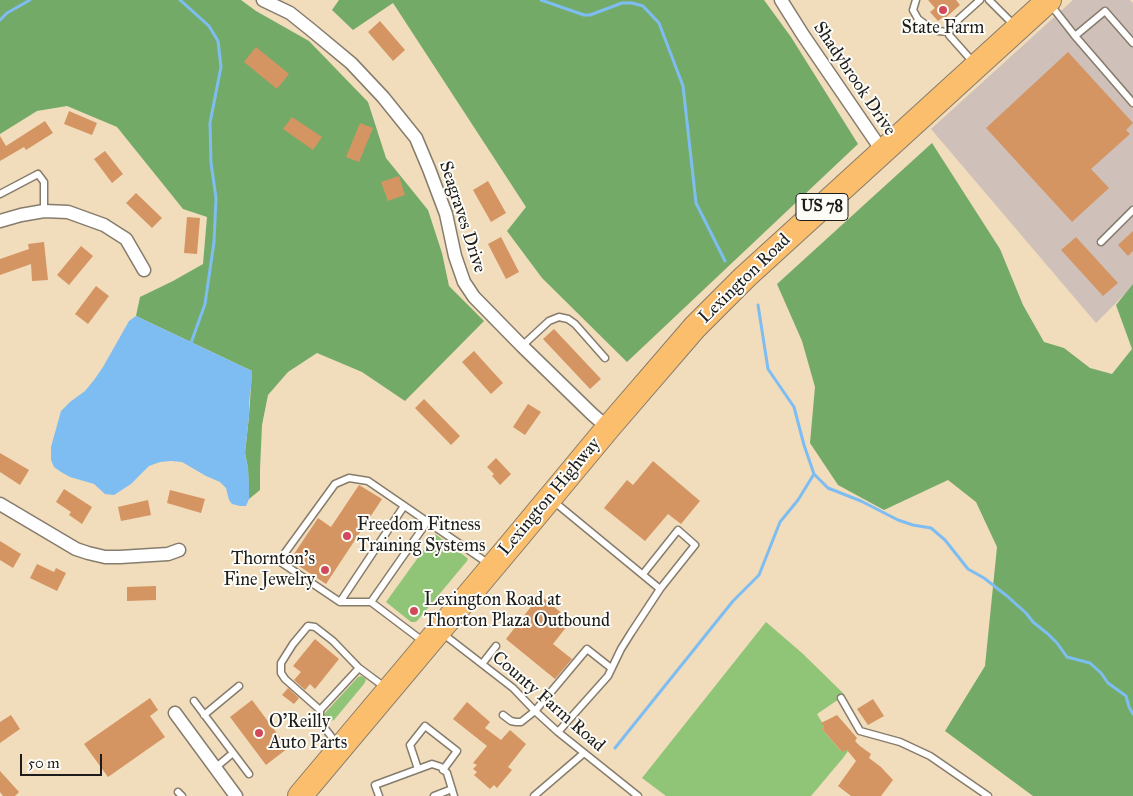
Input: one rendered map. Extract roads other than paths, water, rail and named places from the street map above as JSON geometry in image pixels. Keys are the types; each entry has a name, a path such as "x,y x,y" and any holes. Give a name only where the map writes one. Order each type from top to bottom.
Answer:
{"highway":[{"name":"Lexington Road","path":"608,428 665,361 745,277 1048,1"},
{"name":"Lexington Highway","path":"300,796 608,428"}],"street":[{"name":"Seagraves Drive","path":"263,0 290,13 351,63 383,97 416,138 446,214 455,256 464,282 474,296 522,346 608,428"},
{"name":"Shadybrook Drive","path":"781,0 883,152"},
{"path":"0,221 21,214 44,211 68,212 104,225 126,239 144,270"},
{"path":"0,504 76,549 88,553 105,557 120,557 168,554 178,550"},
{"path":"175,713 236,796"}],"lane":[{"path":"916,0 913,10 918,19 938,31 950,34 976,66"},
{"path":"950,34 950,27 980,0"},
{"path":"989,0 1018,28"},
{"path":"1048,1 1075,36 1133,103"},
{"path":"1075,36 1105,11 1133,43"},
{"path":"0,194 38,174 44,182 44,211"},
{"path":"1102,242 1133,210"},
{"path":"522,346 549,321 559,317 568,319 575,324 605,358"},
{"path":"427,522 371,602 340,602 279,561 335,484 349,478 368,481 492,567"},
{"path":"550,498 660,588"},
{"path":"340,602 404,506"},
{"path":"558,732 608,676 621,649 660,588 695,545 678,530 643,574"},
{"name":"County Farm Road","path":"371,602 482,664 513,688 558,732 638,796"},
{"path":"320,710 285,679 281,673 282,663 293,644 308,626 315,627 333,641 359,668 389,690"},
{"path":"482,664 496,646"},
{"path":"503,716 511,721 521,722 535,711 587,649 611,668"},
{"path":"340,748 320,722 320,710 359,668"},
{"path":"204,715 239,686"},
{"path":"841,698 860,731 900,742 930,756 988,796"},
{"path":"194,701 249,774"},
{"path":"418,769 410,745 425,726 457,751 443,770"},
{"path":"215,768 233,753"},
{"path":"534,796 584,753"},
{"path":"379,796 375,784 432,764 448,773 453,793 434,796"}],"water":[{"path":"136,316 252,371 245,453 249,486 249,499 246,506 232,504 226,488 220,482 182,462 160,462 149,466 131,484 114,495 105,494 94,484 70,477 54,467 51,460 51,447 61,411 85,391 94,380 129,321"}],"waterway":[{"path":"0,20 7,13 30,0"},
{"path":"180,0 209,26 218,41 221,67 210,123 211,163 216,198 214,242 205,304 191,343"},
{"path":"541,0 584,15 590,15 622,3 632,3 643,6 659,23 683,86 696,203 725,261"},
{"path":"615,748 733,601 759,575 780,522 798,500 814,474 794,407 768,369 758,305"},
{"path":"814,474 828,488 861,501 898,520 931,528 945,540 968,569 984,578 1007,596 1057,643 1067,657 1090,663 1108,683 1126,696 1133,714"}],"place":[{"name":"State Farm","path":"943,10"},
{"name":"Freedom Fitness Training Systems","path":"347,536"},
{"name":"Thornton's Fine Jewelry","path":"325,570"},
{"name":"Lexington Road at Thorton Plaza Outbound","path":"414,611"},
{"name":"O'Reilly Auto Parts","path":"259,733"}]}
